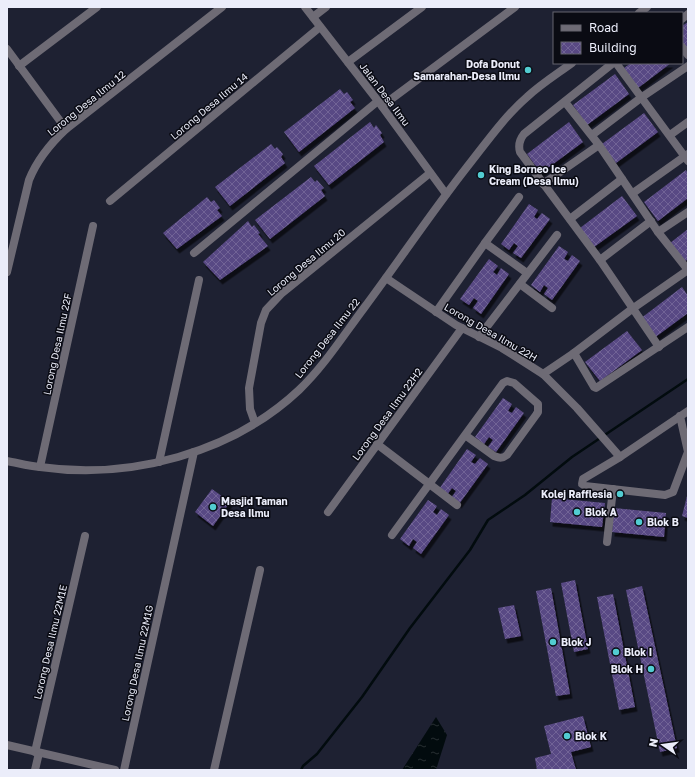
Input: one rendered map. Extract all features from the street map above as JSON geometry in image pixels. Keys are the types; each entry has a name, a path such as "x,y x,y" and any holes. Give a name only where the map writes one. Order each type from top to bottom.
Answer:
{"street":[{"path":"19,66 97,7"},
{"name":"Lorong Desa Ilmu 12","path":"7,272 26,189 33,170 44,152 66,129 222,7"},
{"name":"Jalan Desa Ilmu","path":"305,7 380,104 446,194"},
{"path":"313,17 326,7"},
{"path":"348,62 422,7"},
{"path":"194,253 380,104 515,7"},
{"name":"Lorong Desa Ilmu 14","path":"110,201 320,27"},
{"path":"8,53 66,129"},
{"name":"Lorong Desa Ilmu 22","path":"7,461 40,468 110,469 131,467 159,462 194,452 255,423 286,401 306,382 328,356 446,194 504,120 528,96 571,64"},
{"path":"614,64 524,134 520,140 520,152 600,260 658,347"},
{"path":"616,64 687,157 633,193"},
{"path":"592,135 688,66"},
{"path":"543,374 688,270 658,232 599,144 565,102"},
{"path":"670,135 688,122"},
{"path":"543,184 599,144"},
{"name":"Lorong Desa Ilmu 20","path":"255,423 250,408 249,388 266,310 281,294 430,173"},
{"path":"570,219 622,179"},
{"path":"436,312 519,196"},
{"path":"658,232 688,212"},
{"path":"600,260 651,221"},
{"name":"Lorong Desa Ilmu 22F","path":"40,468 92,226"},
{"path":"479,337 557,235"},
{"path":"485,243 527,273"},
{"name":"Lorong Desa Ilmu 22H","path":"386,278 462,328 507,352 543,374 587,419 620,457"},
{"path":"159,462 199,280"},
{"path":"520,284 552,308"},
{"path":"574,352 596,388 688,327"},
{"name":"Lorong Desa Ilmu 22H2","path":"328,512 462,328"},
{"path":"392,535 465,435 505,382 510,381 514,383 538,404 538,412 536,415 507,455 502,458 494,456 465,435"},
{"path":"680,416 688,452 673,492 665,495 583,485 582,480 620,457 680,416 688,411"},
{"path":"378,444 457,505"},
{"name":"Lorong Desa Ilmu 22M1G","path":"124,770 194,452"},
{"path":"607,542 613,489"},
{"name":"Lorong Desa Ilmu 22M1E","path":"35,770 37,752 85,536"},
{"path":"214,770 260,570"},
{"path":"7,745 115,770"}],"water":[{"path":"436,717 447,735 436,770 402,770"}],"building":[{"path":"688,22 688,53 683,46 683,25"},
{"path":"630,64 670,64 638,88 624,68"},
{"path":"615,74 629,94 587,125 573,105"},
{"path":"340,89 344,94 347,92 353,100 350,102 355,108 299,152 284,132"},
{"path":"644,113 658,132 616,163 602,144"},
{"path":"370,122 374,128 376,125 382,133 380,135 384,142 329,185 314,166"},
{"path":"569,122 583,142 541,173 527,154"},
{"path":"271,144 275,149 277,147 283,154 281,157 285,163 230,206 215,187"},
{"path":"686,170 688,174 688,198 658,221 644,202"},
{"path":"311,177 315,182 317,180 324,188 321,190 325,196 270,239 255,220"},
{"path":"622,196 637,216 594,247 580,228"},
{"path":"207,197 211,202 214,200 220,208 217,210 222,216 177,249 163,233"},
{"path":"529,204 538,210 534,217 537,219 542,213 550,219 521,258 513,253 518,246 514,243 509,250 501,244"},
{"path":"248,221 252,227 254,225 260,233 258,234 268,246 220,280 203,262"},
{"path":"688,229 688,259 684,262 670,243"},
{"path":"559,246 568,252 564,259 568,261 572,255 580,261 552,300 544,294 548,288 544,285 540,292 531,285"},
{"path":"489,259 498,266 493,272 497,275 501,268 509,274 481,314 473,308 478,301 474,298 469,305 460,299"},
{"path":"682,287 688,296 688,313 654,338 640,319"},
{"path":"627,331 642,350 600,381 585,362"},
{"path":"503,398 512,404 508,411 512,413 516,407 524,413 496,452 488,447 493,440 489,437 484,444 475,437"},
{"path":"467,449 476,455 471,462 475,464 480,458 488,464 459,504 451,498 456,491 452,488 447,495 439,489"},
{"name":"Masjid Taman Desa Ilmu","path":"212,489 230,502 213,526 195,512"},
{"path":"688,496 688,518 682,516"},
{"name":"Blok A","path":"552,498 605,503 602,527 550,522"},
{"path":"428,500 437,506 433,512 437,515 441,509 449,515 421,554 413,548 417,542 413,539 409,546 400,539"},
{"name":"Blok B","path":"614,508 666,513 664,537 612,532"},
{"path":"575,580 588,649 574,652 561,583"},
{"name":"Blok H","path":"642,586 677,748 660,752 626,590"},
{"name":"Blok J","path":"551,588 570,694 556,696 536,591"},
{"name":"Blok I","path":"613,594 635,707 619,710 597,597"},
{"path":"514,605 521,636 505,639 498,608"},
{"name":"Blok K","path":"583,716 591,747 571,752 576,770 537,770 535,758 551,754 544,726"}],"waterway":[{"path":"301,770 303,766 317,754 362,697 410,628 470,550 488,520 525,495 572,457 688,379"}],"place":[{"name":"Dofa Donut Samarahan-Desa Ilmu","path":"528,70"},
{"name":"King Borneo Ice Cream (Desa Ilmu)","path":"481,175"},
{"name":"Kolej Rafflesia","path":"620,494"},
{"name":"Masjid Taman Desa Ilmu","path":"213,507"},
{"name":"Blok A","path":"577,512"},
{"name":"Blok B","path":"639,522"},
{"name":"Blok J","path":"553,642"},
{"name":"Blok I","path":"616,652"},
{"name":"Blok H","path":"651,669"},
{"name":"Blok K","path":"567,736"}]}
